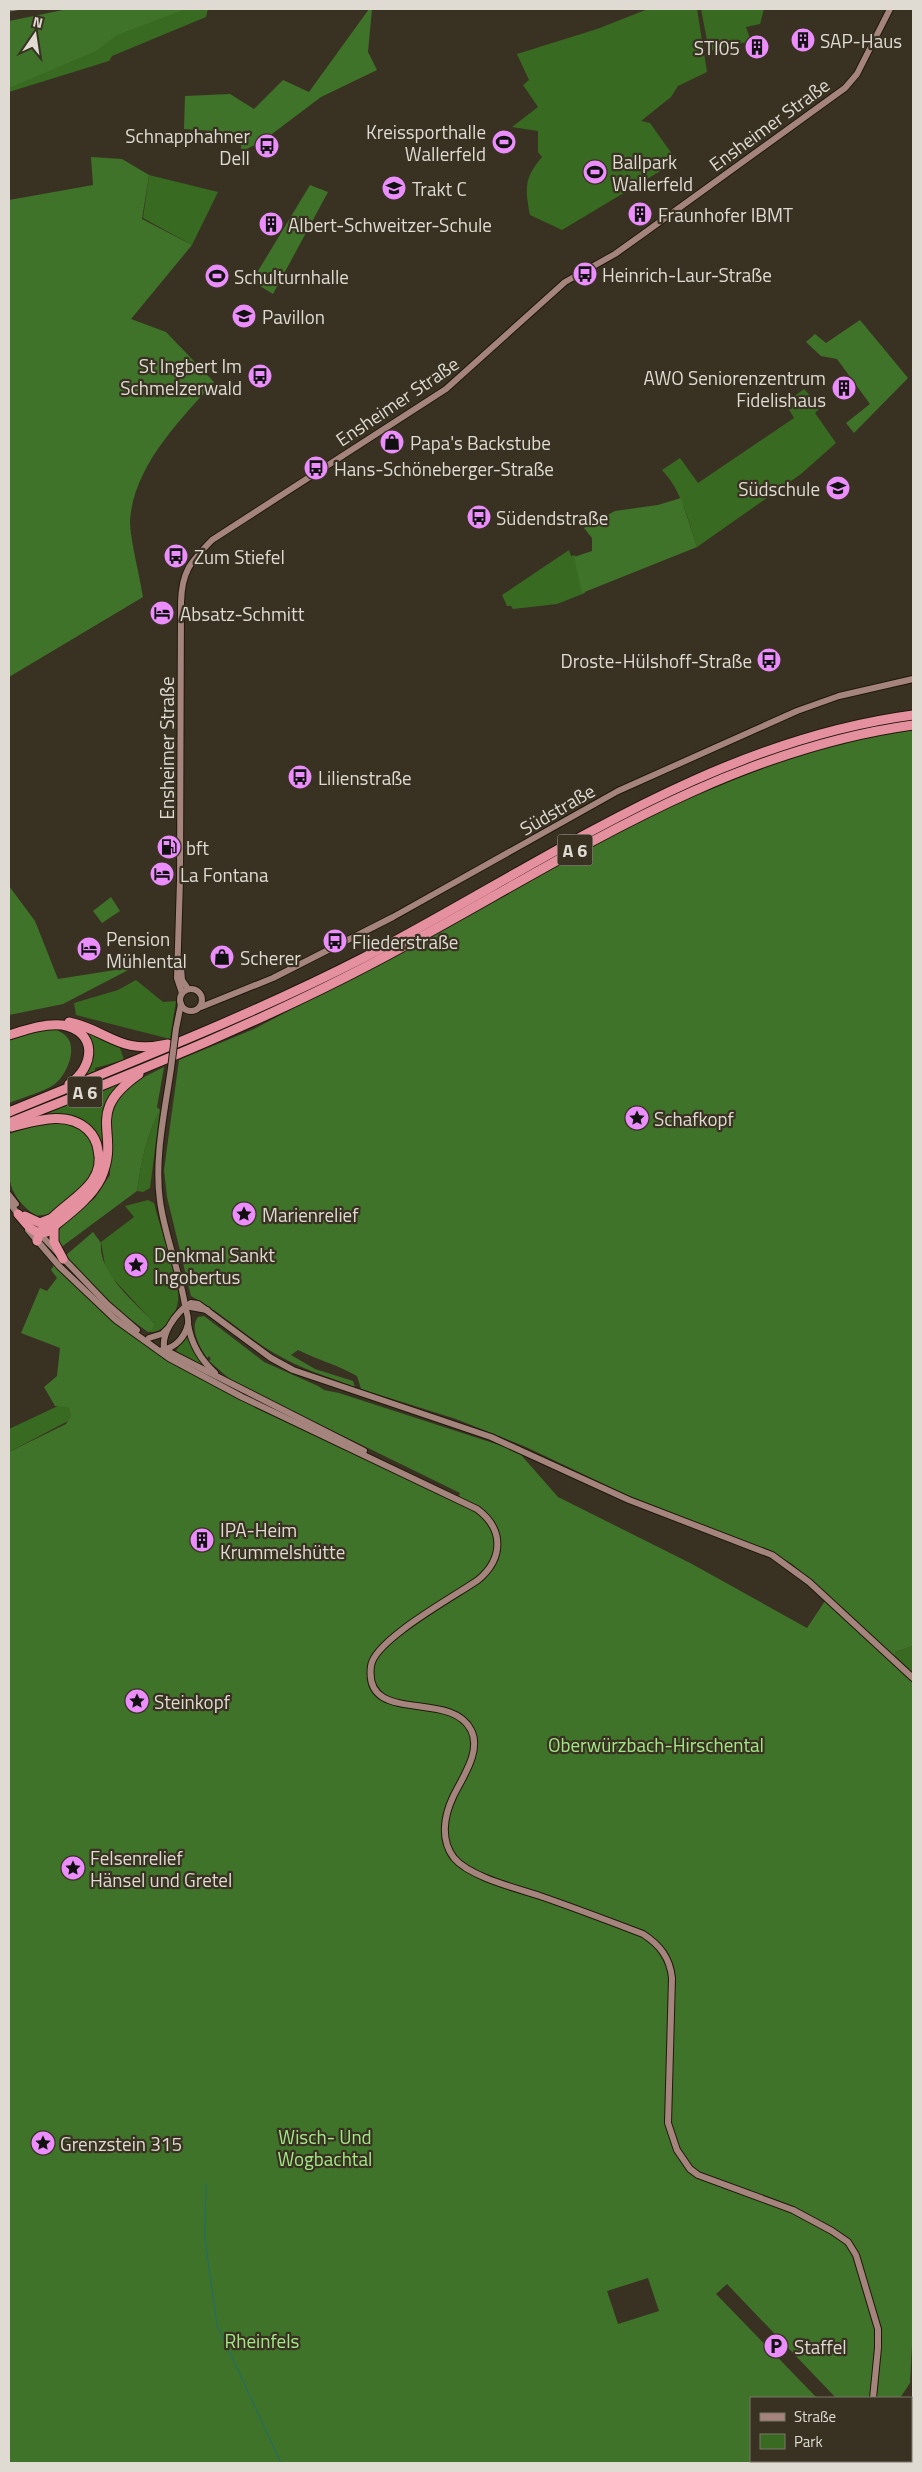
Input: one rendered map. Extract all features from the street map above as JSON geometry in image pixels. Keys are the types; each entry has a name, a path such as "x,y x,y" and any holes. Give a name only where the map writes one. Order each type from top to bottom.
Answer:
{"highway":[{"name":"A 6","path":"12,1111 195,1035 284,996 359,960 603,824 702,776 761,752 818,734 868,722 913,715"},
{"name":"A 6","path":"9,1123 161,1061 330,986 608,832 719,778 819,744 870,732 913,725"},
{"path":"9,1031 52,1021 65,1022 81,1026 112,1040 138,1047 161,1045 195,1035"},
{"path":"9,1035 35,1028 62,1025 83,1036 87,1042 90,1055 84,1072 74,1081 12,1111"},
{"path":"21,1215 40,1223 52,1223 92,1192 101,1179 108,1153 106,1119 111,1100 120,1088 130,1080 161,1061"},
{"path":"9,1128 46,1118 63,1119 85,1128 95,1139 100,1159 95,1176 88,1186 38,1237 21,1215"},
{"path":"52,1223 54,1242 63,1259"}],"main road":[{"name":"Ensheimer Straße","path":"188,989 184,986 181,976 180,907 182,591 183,577 189,565 212,540 446,389 565,282 636,240 844,88 856,74 890,9"},
{"name":"Südstraße","path":"200,1006 273,978 393,917 627,788 797,711 839,696 913,679"},
{"name":"Ensheimer Straße","path":"180,907 177,978 182,993"},
{"path":"183,1007 195,1010 200,1006 202,995 195,989 188,989 182,993 183,1007 177,1021 159,1176 163,1217 181,1280 188,1324 196,1349 203,1361 228,1383"},
{"name":"Südstraße","path":"202,995 229,995"},
{"path":"9,1195 21,1215"},
{"path":"9,1202 21,1215"},
{"path":"38,1237 63,1259 107,1304 149,1338 169,1358 242,1397 477,1508 492,1522 497,1537 496,1554 488,1571 478,1580 389,1640 376,1653 371,1665 372,1680 376,1691 389,1702 455,1713 471,1729 474,1743 471,1759 447,1813 445,1833 450,1851 466,1868 644,1934 664,1952 672,1978 668,2123 677,2150 690,2169 698,2175 793,2210 832,2230 848,2242 856,2255 878,2329 873,2397"},
{"path":"38,1237 59,1266 116,1320 161,1349 346,1441 402,1472"},
{"path":"185,1306 208,1310 271,1358 293,1370 491,1437 622,1497 772,1555 809,1582 913,1678"},
{"path":"149,1338 162,1334 170,1327 185,1306"},
{"path":"161,1349 174,1346 179,1342 188,1324"},
{"path":"161,1349 170,1327"}],"green space":[{"path":"68,9 186,9 117,35 96,51 9,88 9,21"},
{"path":"115,9 208,9 206,17 112,56 109,61 9,92 9,30"},
{"path":"369,9 372,9 368,52 377,70 321,97 264,140 241,152 241,133 184,129 185,96 230,94 254,109 283,80 309,92"},
{"path":"648,9 697,9 707,72 678,86 671,97 641,121 650,123 677,161 562,230 530,215 527,184 532,171 542,157 538,152 538,131 512,127 538,107 523,85 529,80 517,54 597,29"},
{"path":"701,9 764,9 760,24 746,27 751,41 709,51"},
{"path":"91,157 122,159 149,175 142,219 192,245 131,319 166,332 214,382 173,428 160,446 149,463 133,501 130,529 143,597 9,677 9,200 93,185"},
{"path":"149,175 218,192 192,245 143,218"},
{"path":"310,185 328,192 273,294 252,281"},
{"path":"860,320 908,378 854,433 846,423 870,404 837,359 821,356 806,342 815,334 826,343"},
{"path":"804,389 821,407 815,413 836,443 801,474 697,547 675,487 662,470 680,458 698,483 794,418 785,403"},
{"path":"681,498 697,547 582,593 574,557 592,551 592,538 584,528 615,511 658,505"},
{"path":"569,550 571,556 575,555 585,593 557,604 513,609 511,606 507,606 502,595"},
{"path":"913,727 913,1646 895,1652 895,1655 913,1674 913,2325 910,2383 901,2397 835,2397 727,2284 716,2294 816,2397 750,2397 750,2462 802,2462 801,2463 9,2463 9,1452 66,1424 71,1416 68,1407 55,1406 44,1387 57,1376 60,1348 21,1333 40,1288 47,1291 57,1278 51,1270 54,1265 160,1354 457,1502 460,1493 233,1382 209,1361 211,1359 209,1356 207,1358 201,1349 195,1332 198,1317 204,1316 264,1362 324,1390 339,1393 521,1452 522,1456 558,1497 692,1564 807,1628 829,1595 792,1564 771,1552 627,1495 526,1447 456,1419 361,1389 357,1376 298,1350 291,1355 315,1369 353,1381 355,1387 303,1368 263,1346 213,1309 191,1296 167,1197 164,1170 179,1060 254,1029 382,962 567,857 696,792 793,754","holes":["648,2278 659,2311 618,2324 607,2291"]},
{"path":"9,886 35,921 58,979 134,967 63,1004 9,1015"},
{"path":"111,897 120,911 102,923 93,911"},
{"path":"136,980 163,1002 176,1001 170,1039 76,1015 74,1003 118,990"},
{"path":"49,1027 66,1036 71,1047 70,1061 64,1074 52,1086 9,1103 9,1037"},
{"path":"80,1028 120,1048 124,1060 95,1068 95,1071 83,1076 88,1069 92,1057 90,1047"},
{"path":"164,1067 157,1107 160,1110 145,1150 137,1191 60,1248 56,1237 57,1230 95,1198 110,1175 111,1107 122,1088"},
{"path":"122,1083 104,1160 36,1118 71,1104 73,1106 81,1103 81,1101"},
{"path":"160,1110 150,1188 143,1192 137,1191 145,1150"},
{"path":"62,1121 79,1126 92,1139 96,1164 89,1181 49,1214 36,1216 17,1198 10,1180 9,1134 43,1123"},
{"path":"148,1200 154,1203 174,1270 178,1292 177,1306 171,1320 167,1325 155,1332 148,1332 153,1329 155,1324 106,1271 101,1242 134,1217 125,1206"},
{"path":"93,1232 101,1243 105,1266 112,1277 155,1324 153,1329 148,1332 120,1312 65,1256"},
{"path":"187,1332 202,1365 176,1351"},
{"path":"60,1405 68,1407 71,1416 70,1420 9,1452 9,1429"},
{"path":"913,1646 913,1674 895,1655 895,1652"}],"waterway":[{"path":"206,2183 205,2240 217,2325 281,2463"}],"railway":[{"path":"9,11 22,9"}],"place":[{"name":"SAP-Haus","path":"803,40"},
{"name":"STI05","path":"757,47"},
{"name":"Kreissporthalle Wallerfeld","path":"504,142"},
{"name":"Schnapphahner Dell","path":"267,146"},
{"name":"Ballpark Wallerfeld","path":"595,172"},
{"name":"Trakt C","path":"394,188"},
{"name":"Fraunhofer IBMT","path":"640,214"},
{"name":"Albert-Schweitzer-Schule","path":"271,224"},
{"name":"Heinrich-Laur-Straße","path":"585,274"},
{"name":"Schulturnhalle","path":"217,276"},
{"name":"Pavillon","path":"244,316"},
{"name":"St Ingbert Im Schmelzerwald","path":"260,376"},
{"name":"AWO Seniorenzentrum Fidelishaus","path":"844,388"},
{"name":"Papa's Backstube","path":"392,442"},
{"name":"Hans-Schöneberger-Straße","path":"316,468"},
{"name":"Südschule","path":"838,488"},
{"name":"Südendstraße","path":"479,517"},
{"name":"Zum Stiefel","path":"176,556"},
{"name":"Absatz-Schmitt","path":"162,613"},
{"name":"Droste-Hülshoff-Straße","path":"769,660"},
{"name":"Lilienstraße","path":"300,777"},
{"name":"bft","path":"169,847"},
{"name":"La Fontana","path":"162,874"},
{"name":"Fliederstraße","path":"335,941"},
{"name":"Pension Mühlental","path":"89,949"},
{"name":"Scherer","path":"222,957"},
{"name":"Schafkopf","path":"637,1118"},
{"name":"Marienrelief","path":"244,1214"},
{"name":"Denkmal Sankt Ingobertus","path":"136,1265"},
{"name":"IPA-Heim Krummelshütte","path":"202,1540"},
{"name":"Steinkopf","path":"137,1701"},
{"name":"Felsenrelief Hänsel und Gretel","path":"73,1868"},
{"name":"Grenzstein 315","path":"43,2143"},
{"name":"Staffel","path":"776,2346"}],"park label":[{"name":"Oberwürzbach-Hirschental","path":"656,1744"},
{"name":"Wisch- Und Wogbachtal","path":"325,2147"},
{"name":"Rheinfels","path":"262,2340"}]}
